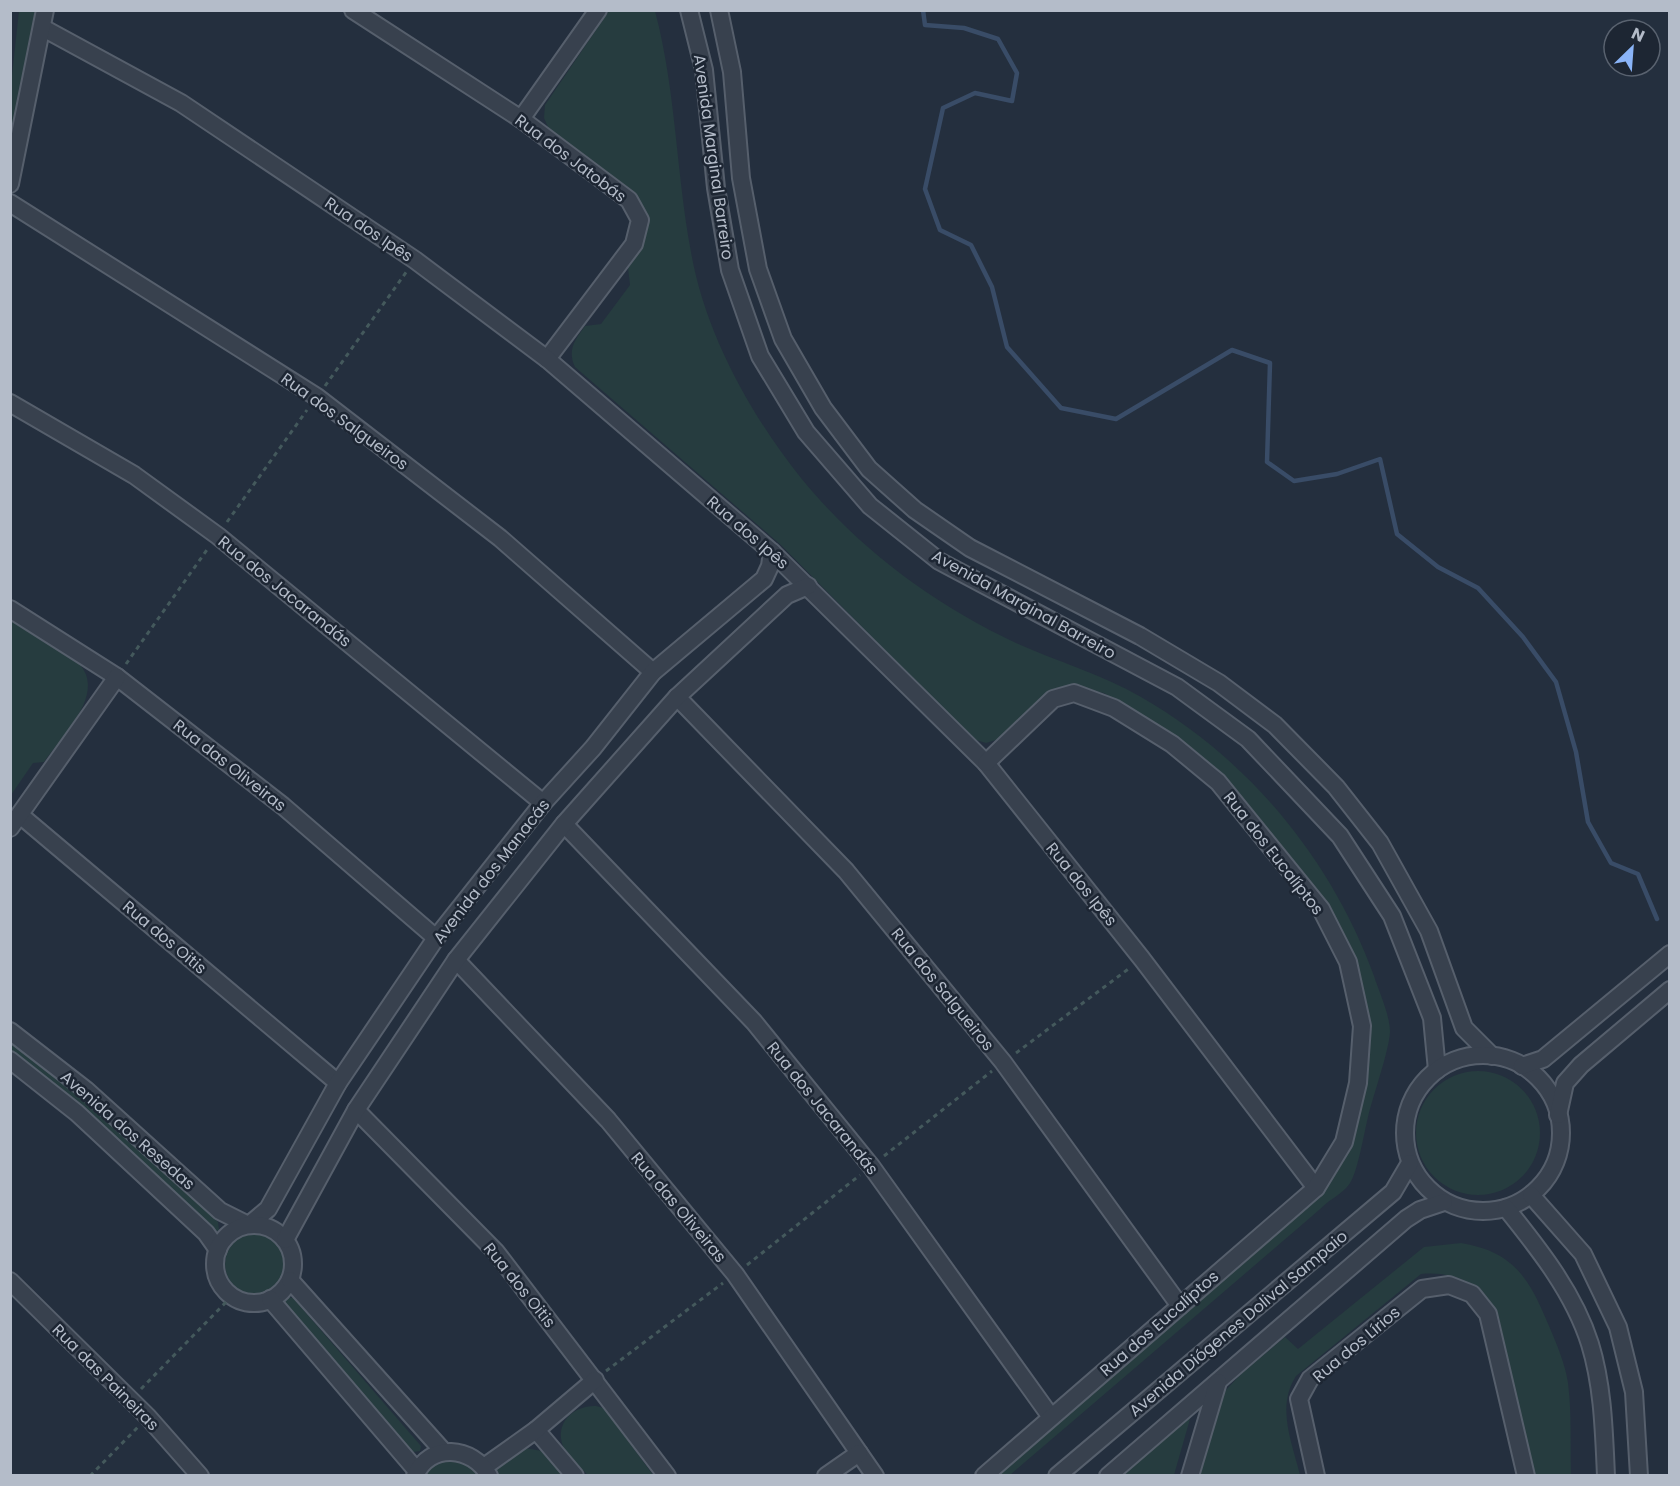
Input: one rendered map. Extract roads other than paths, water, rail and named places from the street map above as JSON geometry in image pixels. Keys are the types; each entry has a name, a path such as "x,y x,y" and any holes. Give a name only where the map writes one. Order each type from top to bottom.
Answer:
{"street":[{"path":"10,184 45,10"},
{"name":"Rua dos Jatobás","path":"353,10 521,119 628,200 640,220 634,244 547,359"},
{"path":"521,119 598,10"},
{"name":"Avenida Marginal Barreiro","path":"689,10 704,70 716,188 730,270 760,356 806,432 870,506 939,561 1177,687 1248,738 1340,836 1392,916 1431,1018 1437,1070"},
{"name":"Avenida Marginal Barreiro","path":"719,10 732,72 741,178 758,269 783,339 823,408 869,469 924,516 970,548 1140,636 1219,683 1275,725 1335,787 1380,843 1429,932 1464,1028 1492,1056"},
{"name":"Rua dos Ipês","path":"43,28 181,104 415,260 547,359 772,552 986,763 1142,959 1316,1188"},
{"name":"Rua dos Salgueiros","path":"10,203 317,397 500,538 653,672"},
{"name":"Rua dos Jacarandás","path":"10,403 134,475 218,536 543,803"},
{"name":"Avenida dos Manacás","path":"249,1225 268,1209 338,1083 436,938 543,803 592,748 653,672 764,579 771,566 772,552"},
{"name":"Avenida dos Manacás","path":"285,1240 356,1110 456,960 564,824 677,697 787,596 808,586"},
{"name":"Rua das Oliveiras","path":"10,609 117,677 283,806 436,938"},
{"path":"15,821 117,677"},
{"name":"Rua dos Eucalíptos","path":"984,1476 1316,1188 1344,1142 1358,1083 1362,1026 1348,962 1321,909 1218,782 1172,744 1114,708 1074,693 1053,699 986,763"},
{"name":"Rua dos Salgueiros","path":"677,697 854,880 1003,1062 1180,1306"},
{"path":"592,748 608,753 616,766"},
{"name":"Rua dos Oitis","path":"15,821 338,1083"},
{"name":"Rua dos Jacarandás","path":"564,824 754,1022 871,1166 1051,1417"},
{"path":"488,873 496,887 510,893"},
{"path":"1522,1066 1543,1059 1670,954"},
{"name":"Rua das Oliveiras","path":"456,960 608,1120 735,1274 875,1476"},
{"path":"1558,1115 1565,1083 1581,1065 1670,990"},
{"path":"381,1020 397,1023 404,1038"},
{"name":"Avenida dos Resedas","path":"10,1031 86,1090 220,1211 249,1225"},
{"path":"1492,1056 1522,1066 1539,1079 1551,1096 1558,1115 1561,1137 1557,1159 1547,1179 1532,1195 1506,1208 1485,1212 1464,1209 1444,1202 1424,1185 1410,1163 1405,1141 1406,1118 1413,1096 1437,1070 1468,1057 1492,1056"},
{"name":"Avenida dos Resedas","path":"10,1060 78,1113 206,1233 218,1250"},
{"name":"Rua dos Oitis","path":"356,1110 496,1252 667,1476"},
{"name":"Avenida Diógenes Dolival Sampaio","path":"1057,1476 1393,1192 1410,1163"},
{"path":"1532,1195 1583,1254 1618,1327 1634,1392 1639,1476"},
{"name":"Avenida Diógenes Dolival Sampaio","path":"1108,1476 1406,1219 1420,1210 1444,1202"},
{"path":"1506,1208 1545,1257 1568,1296 1590,1343 1602,1399 1606,1476"},
{"path":"249,1225 262,1226 275,1231 285,1240 293,1259 290,1280 278,1294 270,1299 250,1302 232,1296 223,1287 217,1275 218,1250 230,1233 249,1225"},
{"path":"290,1280 444,1452"},
{"name":"Rua das Paineiras","path":"10,1281 148,1417 200,1476"},
{"name":"Rua dos Lírios","path":"1316,1476 1299,1399 1310,1379 1422,1289 1449,1285 1472,1294 1488,1314 1526,1476"},
{"path":"270,1299 416,1473 424,1462 444,1452 466,1454 487,1471 594,1380"},
{"name":"Avenida Diógenes Dolival Sampaio","path":"1190,1476 1218,1382"},
{"path":"536,1430 575,1476"},
{"path":"826,1476 860,1453"}],"waterway":[{"path":"923,10 925,25 964,28 998,39 1017,73 1012,101 975,93 943,108 925,189 940,230 971,245 992,287 1007,347 1061,408 1116,419 1232,350 1270,363 1267,462 1294,481 1337,474 1380,459 1397,534 1438,567 1478,588 1523,637 1556,682 1576,752 1588,822 1611,863 1638,874 1657,919"}]}
